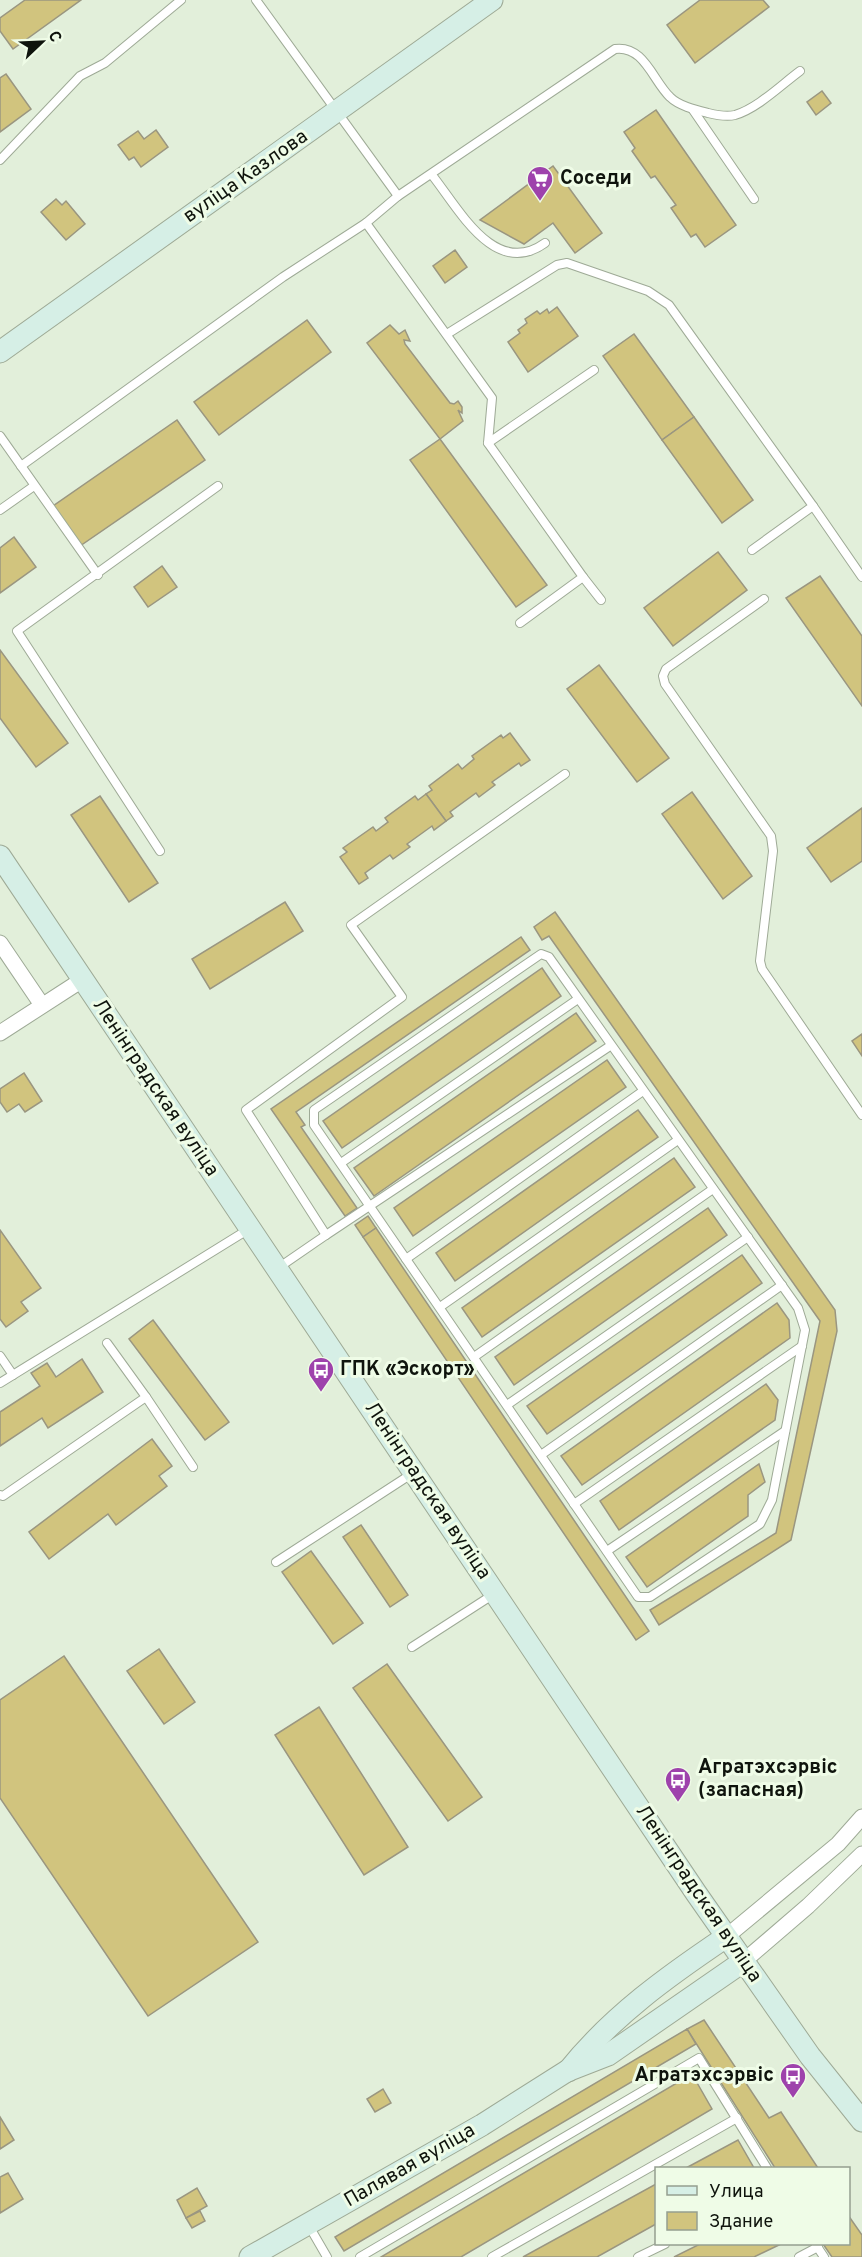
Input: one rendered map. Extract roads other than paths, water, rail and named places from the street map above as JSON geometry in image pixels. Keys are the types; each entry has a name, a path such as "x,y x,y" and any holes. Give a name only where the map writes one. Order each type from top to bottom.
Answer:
{"main road":[{"name":"вуліца Казлова","path":"0,352 492,0"},
{"name":"Ленінградская вуліца","path":"0,856 726,1936 810,2056 862,2121"},
{"name":"Палявая вуліца","path":"567,2071 595,2037 672,1974 726,1936"},
{"name":"Палявая вуліца","path":"250,2257 482,2125 567,2071 608,2055 744,1961"}],"street":[{"path":"0,943 42,1005"},
{"path":"0,1033 82,980"},
{"path":"726,1936 838,1844 862,1817"},
{"path":"744,1961 808,1906 862,1854"}],"lane":[{"path":"0,160 80,76 105,63 181,0"},
{"path":"256,0 339,111 398,196"},
{"path":"21,466 283,277 366,223 398,196 615,49 625,48 636,54 671,98 693,110 717,115 735,115 751,107 800,71"},
{"path":"693,110 754,199"},
{"path":"432,175 481,236 494,248 507,254 522,254 545,243"},
{"path":"366,223 492,398 488,443 601,600"},
{"path":"447,334 557,265 567,263 648,291 669,305 862,577"},
{"path":"488,443 594,370"},
{"path":"0,436 98,575"},
{"path":"0,510 34,486"},
{"path":"160,851 17,631 98,575 218,486"},
{"path":"752,549 813,506"},
{"path":"520,623 583,577"},
{"path":"764,599 666,669 663,676 665,684 771,836 773,851 760,961 762,969 862,1115"},
{"path":"326,1235 246,1110 402,997 351,925 565,774"},
{"path":"541,954 549,957 610,1046 798,1308 805,1330 772,1500 760,1524 650,1597 638,1597 314,1125 314,1110 541,954"},
{"path":"341,1163 578,999"},
{"path":"277,1269 610,1046"},
{"path":"406,1259 643,1091"},
{"path":"440,1308 678,1140"},
{"path":"474,1357 713,1189"},
{"path":"0,1383 250,1229"},
{"path":"507,1405 748,1237"},
{"path":"541,1455 782,1285"},
{"path":"107,1343 193,1467"},
{"path":"574,1504 802,1346"},
{"path":"0,1356 13,1375"},
{"path":"0,1495 3,1496 146,1397"},
{"path":"607,1551 785,1431"},
{"path":"276,1562 414,1472"},
{"path":"412,1647 495,1594"},
{"path":"360,2257 699,2058 766,2167"},
{"path":"492,2257 737,2118"},
{"path":"308,2224 327,2257"},
{"path":"638,2257 662,2245"},
{"path":"799,2257 817,2246 824,2257"}],"place":[{"name":"Соседи","path":"540,202"},
{"name":"ГПК «Эскорт»","path":"321,1393"},
{"name":"Агратэхсэрвіс (запасная)","path":"678,1803"},
{"name":"Агратэхсэрвіс","path":"793,2099"}]}
